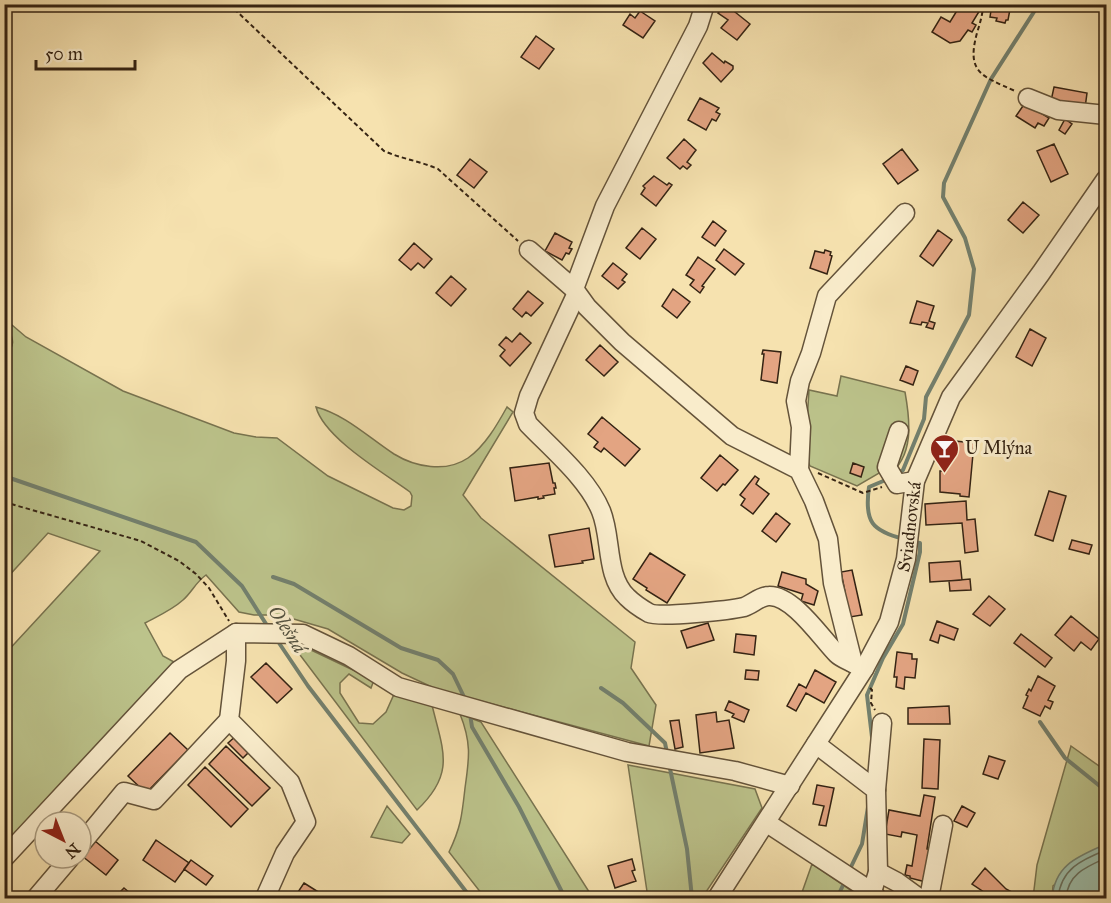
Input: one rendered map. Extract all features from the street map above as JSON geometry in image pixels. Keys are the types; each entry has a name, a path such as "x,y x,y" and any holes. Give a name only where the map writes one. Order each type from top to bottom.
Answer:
{"street":[{"path":"705,4 698,26 604,206 575,292 529,396 524,413 528,424 582,481 602,511 614,574 621,591 635,604 649,613 668,615 745,606 762,597 776,597 785,600 814,626 837,654 858,666"},
{"path":"1028,98 1058,110 1107,115"},
{"name":"Sviadnovská","path":"717,898 816,744 858,666 889,622 906,559 915,481 951,397 1107,179"},
{"path":"858,666 833,584 828,539 806,470 796,401 800,381 811,353 827,296 905,213"},
{"path":"529,250 575,292 622,342 732,436 806,470"},
{"path":"898,431 887,467 897,484 915,481"},
{"path":"93,829 124,792 154,800 229,720 236,661 236,633"},
{"path":"4,858 179,670 236,633 303,634 349,656 398,687 627,752 735,771 790,786"},
{"path":"229,720 290,782 306,822 285,853 265,898"},
{"path":"878,872 872,786 882,723"},
{"path":"816,744 872,786"},
{"path":"767,823 863,886 878,872"},
{"path":"929,898 943,825"},
{"path":"36,898 60,870"},
{"path":"878,872 919,898"}],"path":[{"path":"229,4 384,151 438,169 529,250"},
{"path":"983,4 972,52 976,67 986,78 1028,98"},
{"path":"806,470 862,493 871,490"},
{"path":"4,502 141,541 179,561 209,588 236,633"},
{"path":"872,690 871,703 882,723"}],"green space":[{"path":"5,319 26,337 123,391 234,433 277,438 328,476 393,508 404,510 411,506 410,492 342,443 321,419 316,407 347,421 402,459 421,465 440,467 459,463 480,448 507,407 513,412 463,495 481,518 635,642 631,668 656,705 649,746 436,689 402,673 328,629 280,615 254,615 239,612 206,575 179,604 145,623 163,656 174,662 40,810 33,810 33,817 5,848 4,655 100,551 48,533 5,580 4,354 12,347 12,338"},
{"path":"841,376 905,392 907,403 909,426 902,459 887,476 879,473 857,486 810,466 805,454 809,390 837,396"},
{"path":"288,639 374,680 371,688 349,674 340,683 340,693 359,723 373,724 386,712 395,692 432,705 442,749 442,773 429,797 417,810"},
{"path":"460,714 481,722 593,898 485,898 449,852 460,821 468,760 468,743"},
{"path":"1071,746 1106,771 1106,845 1053,886 1052,898 1033,898 1037,865"},
{"path":"628,765 755,789 762,808 702,898 648,898"},
{"path":"387,806 410,834 402,843 371,837"},
{"path":"812,864 862,898 800,898"}],"water":[{"path":"1106,845 1106,898 1052,898 1054,887 1063,870 1076,858"}],"building":[{"path":"725,4 750,24 737,40 721,28 728,20 718,13"},
{"path":"961,4 972,4 980,10 972,23 976,25 972,32 968,30 960,41 950,43 932,32 941,17 950,22"},
{"path":"992,4 1011,4 1008,20 1005,23 990,17"},
{"path":"640,11 655,21 643,38 623,25 630,14 635,18"},
{"path":"536,36 554,49 539,69 521,57"},
{"path":"712,53 724,63 725,61 733,66 721,82 703,63"},
{"path":"1054,87 1087,93 1085,108 1051,101"},
{"path":"700,98 719,108 716,112 720,114 716,121 712,119 706,130 688,120"},
{"path":"1025,103 1049,118 1044,126 1038,123 1035,128 1016,116"},
{"path":"1065,119 1072,124 1065,134 1059,130"},
{"path":"684,139 696,150 687,162 691,165 687,169 683,166 680,169 667,158"},
{"path":"1054,144 1068,174 1051,182 1037,151"},
{"path":"902,149 918,170 898,184 883,164"},
{"path":"470,159 487,172 474,188 457,175"},
{"path":"654,176 667,185 669,183 672,185 656,206 641,194 645,188 643,186"},
{"path":"1023,202 1039,215 1023,233 1008,220"},
{"path":"713,221 726,231 715,246 702,237"},
{"path":"642,228 656,239 640,259 626,248"},
{"path":"938,230 952,240 933,266 920,256"},
{"path":"555,233 572,242 569,248 572,249 562,260 545,251"},
{"path":"414,243 432,259 424,268 418,263 411,270 399,260"},
{"path":"724,249 744,264 735,275 716,260"},
{"path":"825,250 831,252 832,256 827,274 810,268 815,251 824,253"},
{"path":"698,257 715,269 702,286 704,287 700,293 690,285 694,280 686,275"},
{"path":"613,263 627,274 622,280 625,282 618,289 602,276"},
{"path":"451,276 466,289 451,306 436,293"},
{"path":"673,289 690,302 677,318 662,306"},
{"path":"528,291 543,303 531,316 526,312 522,317 513,309"},
{"path":"917,301 934,306 929,321 935,323 933,329 926,327 928,323 922,322 921,325 910,323"},
{"path":"1030,329 1046,338 1032,366 1016,357"},
{"path":"520,333 531,343 510,366 500,356 505,350 499,345 506,337 512,342"},
{"path":"600,345 618,362 604,376 586,360"},
{"path":"763,350 781,352 777,383 761,380"},
{"path":"906,366 918,371 913,385 900,380"},
{"path":"602,417 640,449 625,466 604,448 601,452 594,447 598,442 588,434"},
{"path":"945,440 974,443 969,497 940,492 940,471 942,471 943,458 940,458 940,455 943,455"},
{"path":"720,455 738,470 717,491 701,478"},
{"path":"549,463 556,488 554,488 555,494 543,496 544,498 515,501 510,468"},
{"path":"853,463 864,467 861,477 850,473"},
{"path":"755,476 759,479 756,484 769,494 753,514 741,505 745,499 740,495"},
{"path":"1049,491 1066,496 1053,541 1035,535"},
{"path":"966,501 967,520 975,519 978,551 965,553 962,523 926,525 925,504"},
{"path":"776,513 790,524 776,542 762,531"},
{"path":"589,528 594,559 555,567 549,535"},
{"path":"1072,540 1092,545 1089,554 1069,549"},
{"path":"650,553 685,575 667,603 633,579"},
{"path":"960,561 962,580 930,582 929,563"},
{"path":"852,570 862,615 850,617 840,593 845,592 841,572"},
{"path":"782,572 806,579 806,584 818,591 814,605 801,601 803,594 778,586"},
{"path":"970,579 971,590 950,591 949,581"},
{"path":"989,596 1005,609 990,626 973,614"},
{"path":"1071,616 1099,639 1091,650 1081,642 1074,651 1055,635"},
{"path":"937,621 958,629 954,640 940,635 938,643 930,640"},
{"path":"708,623 714,640 687,648 681,631"},
{"path":"736,634 756,636 754,655 734,652"},
{"path":"1021,634 1052,658 1045,667 1014,643"},
{"path":"897,652 912,654 912,659 917,659 915,678 905,677 904,689 896,687 897,677 894,677"},
{"path":"266,663 292,689 277,703 251,677"},
{"path":"746,670 759,671 758,680 745,679"},
{"path":"815,670 836,682 824,703 806,693 796,711 787,706 799,684 806,688"},
{"path":"1038,676 1055,686 1048,700 1053,702 1050,709 1045,706 1040,716 1023,708 1028,696 1026,695 1029,689 1031,691"},
{"path":"729,701 749,710 744,722 732,717 734,714 725,710"},
{"path":"949,706 950,724 908,724 908,708"},
{"path":"716,712 717,722 729,720 734,748 700,753 696,715"},
{"path":"679,720 683,747 675,749 670,721"},
{"path":"170,733 188,750 146,793 128,776"},
{"path":"237,735 252,749 243,758 228,743"},
{"path":"924,739 940,740 938,789 922,788"},
{"path":"226,746 270,788 252,806 209,764"},
{"path":"989,756 1005,761 998,779 983,774"},
{"path":"205,767 248,809 231,827 188,785"},
{"path":"817,785 834,788 826,826 819,825 824,806 813,804"},
{"path":"924,795 935,797 927,849 933,850 926,882 905,875 907,865 912,866 917,835 902,832 901,837 885,834 889,810 920,816"},
{"path":"962,806 975,813 967,827 954,821"},
{"path":"156,840 189,863 175,882 143,860"},
{"path":"95,841 118,860 106,875 93,865"},
{"path":"632,859 635,870 632,871 636,881 615,888 608,866"},
{"path":"191,860 213,876 206,885 184,869"},
{"path":"985,868 1006,889 1023,898 993,898 972,884"},
{"path":"304,883 328,898 301,898 296,895"},
{"path":"124,888 136,898 114,898"}],"waterway":[{"path":"897,474 903,470 924,419 926,397 969,315 974,269 965,238 943,197 944,183 991,79 1039,4"},
{"name":"Olešná","path":"4,476 196,542 242,586 268,627"},
{"path":"888,479 869,487 869,517 884,532 904,539"},
{"path":"872,737 867,695 883,658 903,624 920,552 920,543 914,542"},
{"path":"273,577 294,584 401,648 438,660 453,674 465,699"},
{"name":"Olešná","path":"277,640 308,686 471,898"},
{"path":"601,688 623,703 665,743 667,753"},
{"path":"470,714 472,727 519,807 565,898"},
{"path":"1040,722 1065,758 1106,791"},
{"path":"669,764 687,849 692,898"},
{"path":"849,871 862,844 868,807"},
{"path":"837,898 845,881"}],"place":[{"name":"U Mlýna","path":"944,474"}]}
